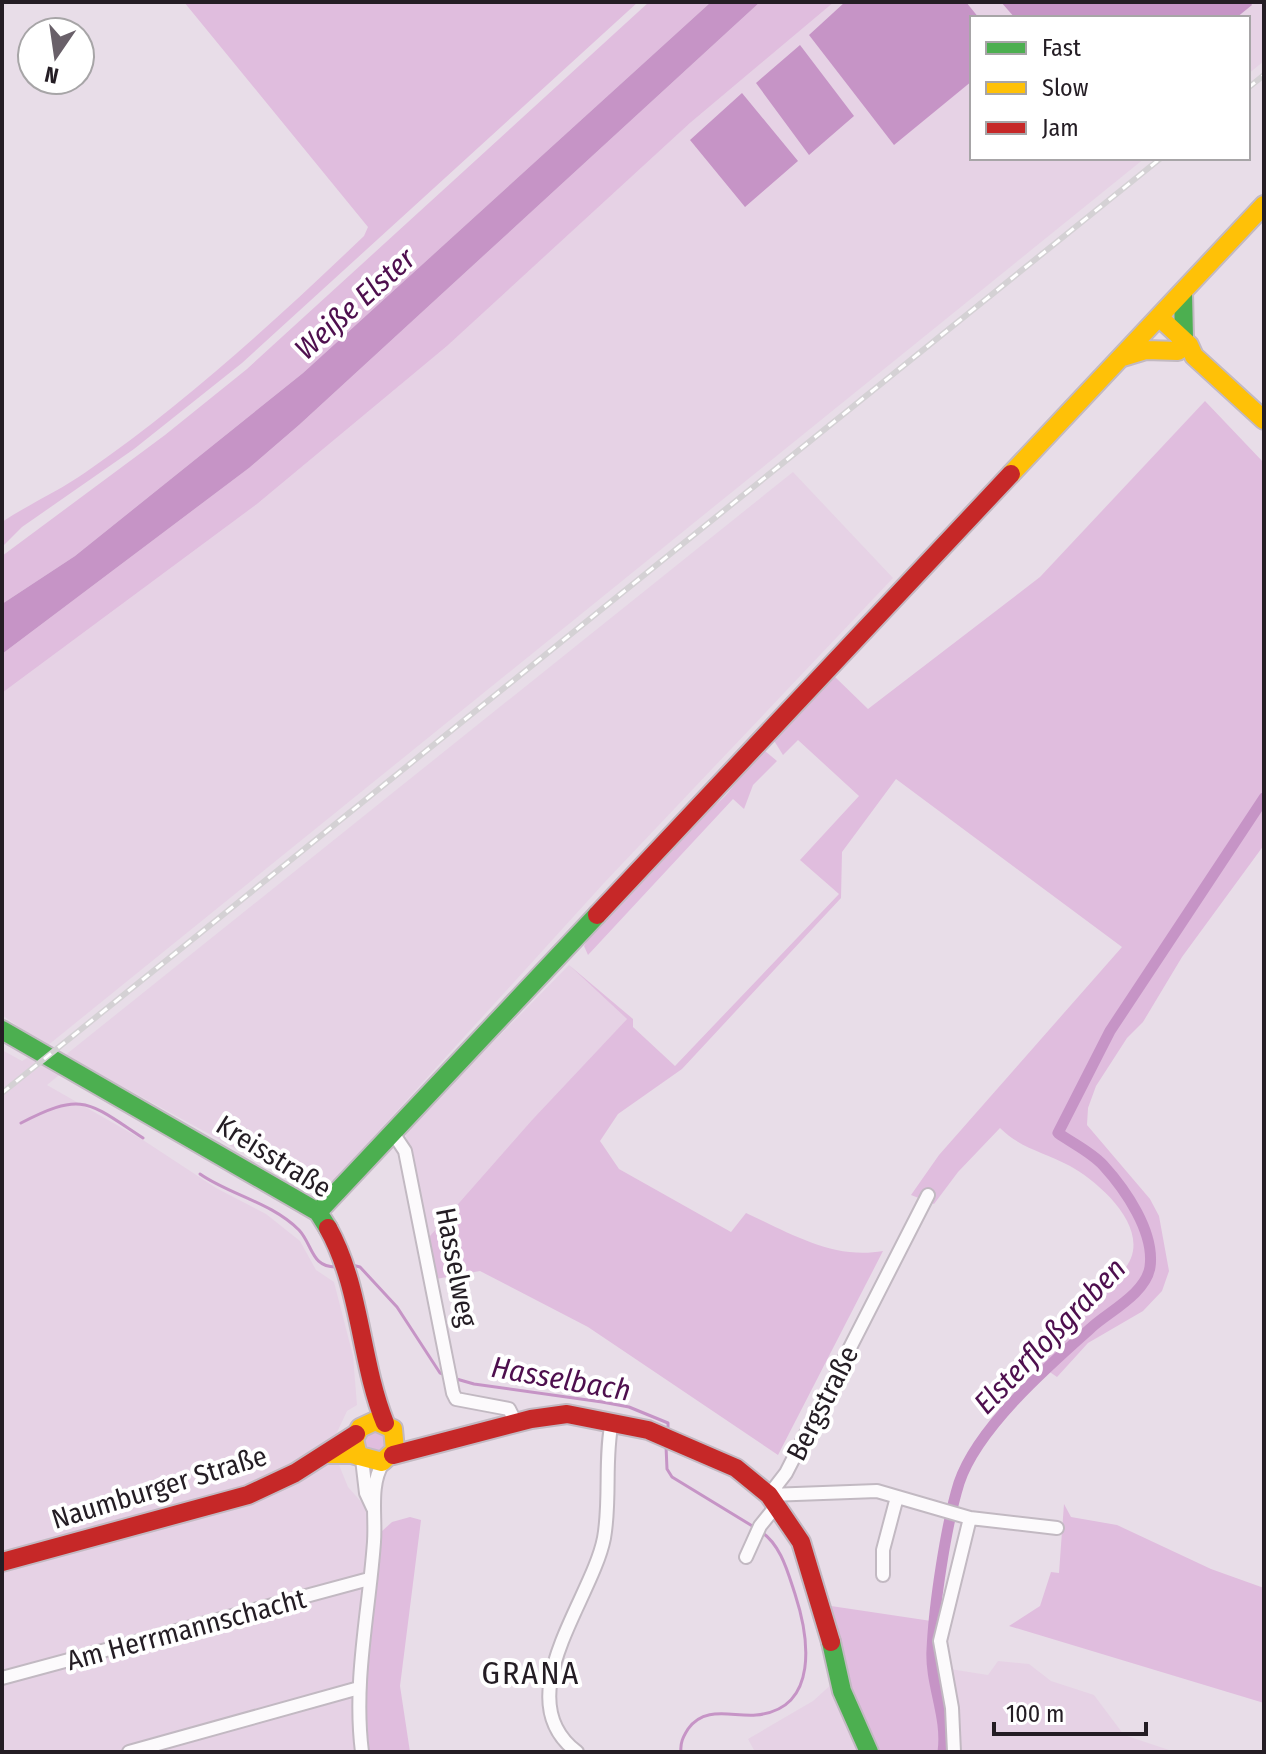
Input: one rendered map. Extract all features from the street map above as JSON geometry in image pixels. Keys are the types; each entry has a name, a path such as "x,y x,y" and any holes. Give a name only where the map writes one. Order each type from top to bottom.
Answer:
{"main road":[{"path":"318,1212 1264,205"},
{"path":"1183,292 1185,349"},
{"path":"1155,322 1264,420"},
{"path":"1123,357 1146,350 1185,349"},
{"name":"Kreisstraße","path":"2,1030 318,1212 342,1269 374,1394 390,1428"},
{"path":"360,1458 354,1445 374,1394"},
{"path":"328,1454 388,1459 516,1420 556,1414 612,1421 657,1433 736,1468 773,1500 801,1542 814,1575 842,1691 866,1751"},
{"path":"360,1429 390,1428 434,1445"},
{"path":"388,1459 397,1445 390,1428"},
{"name":"Naumburger Straße","path":"2,1562 248,1495 328,1454 330,1449 360,1429"}],"street":[{"name":"Hasselweg","path":"393,1133 405,1151 456,1399 501,1406 509,1409 516,1420"},
{"name":"Bergstraße","path":"773,1500 928,1195"},
{"path":"577,1752 554,1727 550,1692 557,1656 603,1540 612,1421"},
{"path":"360,1458 366,1493 373,1508"},
{"path":"362,1752 357,1712 373,1508 377,1474 388,1459"},
{"name":"Bergstraße","path":"773,1500 877,1491 959,1515 1057,1528"},
{"path":"883,1575 883,1550 897,1497"},
{"path":"746,1557 773,1500"},
{"path":"954,1752 952,1708 940,1641 959,1515"},
{"name":"Am Herrmannschacht","path":"2,1678 369,1579"},
{"path":"129,1752 359,1688"}],"shaded area":[{"path":"184,2 638,2 242,363 134,449 22,527 2,547 2,522 76,479 159,418 298,299 364,236 368,227"},
{"path":"649,2 711,2 303,373 75,556 2,604 2,556 165,435 247,369"},
{"path":"711,2 760,2 299,425 249,468 2,654 2,604 75,556 303,373"},
{"path":"760,2 834,2 690,123 447,346 257,504 2,693 2,654 249,468 299,425"},
{"path":"834,2 1264,2 1264,61 1250,72 1250,16 970,16 970,160 1143,160 47,1046 63,1057 793,472 893,578 604,883 335,1179 322,1185 302,1185 76,1061 47,1085 143,1140 216,1188 266,1214 300,1241 316,1270 334,1282 353,1356 357,1405 347,1411 333,1441 261,1483 2,1551 2,1050 22,1061 46,1046 2,1015 2,693 257,504 447,346 690,123"},
{"path":"845,2 966,2 977,16 970,16 970,83 894,145 809,35"},
{"path":"1001,2 1250,2 1252,5 1238,16 1013,16"},
{"path":"800,45 854,116 809,155 756,83"},
{"path":"742,93 798,161 745,207 690,140"},
{"path":"1205,401 1264,463 1264,845 1182,957 1143,1022 1127,1038 1096,1086 1088,1108 1087,1125 1150,1199 1159,1216 1169,1271 1162,1291 1143,1311 1088,1343 1057,1377 1031,1359 1101,1296 1131,1258 1134,1244 1131,1231 1116,1204 1081,1173 1025,1146 1000,1128 958,1172 934,1204 911,1195 939,1155 1122,947 896,779 842,852 841,898 682,1069 618,1114 600,1141 619,1169 731,1232 746,1213 829,1248 865,1253 883,1251 778,1455 588,1327 480,1271 436,1279 429,1237 532,1120 627,1019 569,965 633,1019 633,1027 675,1066 839,894 800,860 859,796 798,740 783,755 773,739 833,675 868,709 1040,577"},
{"path":"765,751 777,761 753,785 744,809 733,799 588,955 584,946 588,939"},
{"path":"569,965 627,1019 532,1120 429,1237 405,1132"},
{"path":"373,1426 391,1441 380,1456 363,1451 363,1433"},
{"path":"337,1460 348,1487 363,1504 380,1514 365,1685 369,1752 2,1752 2,1567 261,1497"},
{"path":"1064,1504 1071,1517 1117,1525 1211,1569 1264,1588 1264,1703 1009,1626 1040,1606 1051,1572 1059,1573"},
{"path":"410,1517 421,1520 400,1686 410,1752 369,1752 365,1685 381,1532 392,1522"},
{"path":"831,1606 938,1622 937,1655 949,1752 878,1752 851,1699"},
{"path":"998,1661 1029,1664 1051,1681 1094,1695 1124,1735 1175,1752 949,1752 949,1732 937,1667 988,1675"},
{"path":"845,1672 878,1752 755,1752 748,1739 813,1701"}],"waterway":[{"name":"Elsterfloßgraben","path":"943,1752 943,1726 932,1650 941,1565 959,1483 968,1462 998,1419 1056,1360 1135,1293 1150,1267 1148,1240 1143,1226 1120,1186 1098,1160 1058,1133 1110,1031 1264,798"},
{"name":"Hasselbach","path":"21,1123 58,1107 85,1105 97,1109 143,1138"},
{"name":"Hasselbach","path":"200,1174 288,1220 304,1236 317,1260 337,1267"},
{"name":"Hasselbach","path":"352,1265 360,1267 397,1307 440,1373 446,1375"},
{"name":"Hasselbach","path":"453,1378 474,1384 629,1407 668,1423 668,1431"},
{"name":"Hasselbach","path":"666,1446 667,1469 672,1477 754,1527"},
{"name":"Hasselbach","path":"681,1752 682,1740 688,1729 702,1717 756,1715 777,1710 791,1700 800,1685 806,1650 800,1611 783,1560 773,1543 760,1531"}],"railway":[{"path":"1250,86 1264,75"},
{"path":"2,1093 1159,160"}],"traffic: fast":[{"path":"1183,292 1184,339"},
{"path":"318,1212 597,915"},
{"path":"2,1030 318,1212 328,1228"},
{"path":"831,1642 842,1691 869,1752"}],"traffic: slow":[{"path":"1011,474 1264,205"},
{"path":"1159,317 1189,345 1194,356 1264,420"},
{"path":"1123,357 1146,350 1178,351"},
{"path":"328,1454 352,1454 382,1462 395,1450 393,1429 375,1421 360,1428 354,1439 358,1456"}],"traffic: jam":[{"path":"597,915 1011,474"},
{"path":"328,1228 347,1275 370,1375 385,1423"},
{"path":"393,1455 531,1419 567,1414 648,1430 736,1468 769,1495 801,1542 831,1642"},
{"path":"2,1562 248,1495 295,1473 356,1434"}],"district":[{"name":"GRANA","path":"531,1673"}],"water label":[{"name":"Weiße Elster","path":"355,304"}]}
